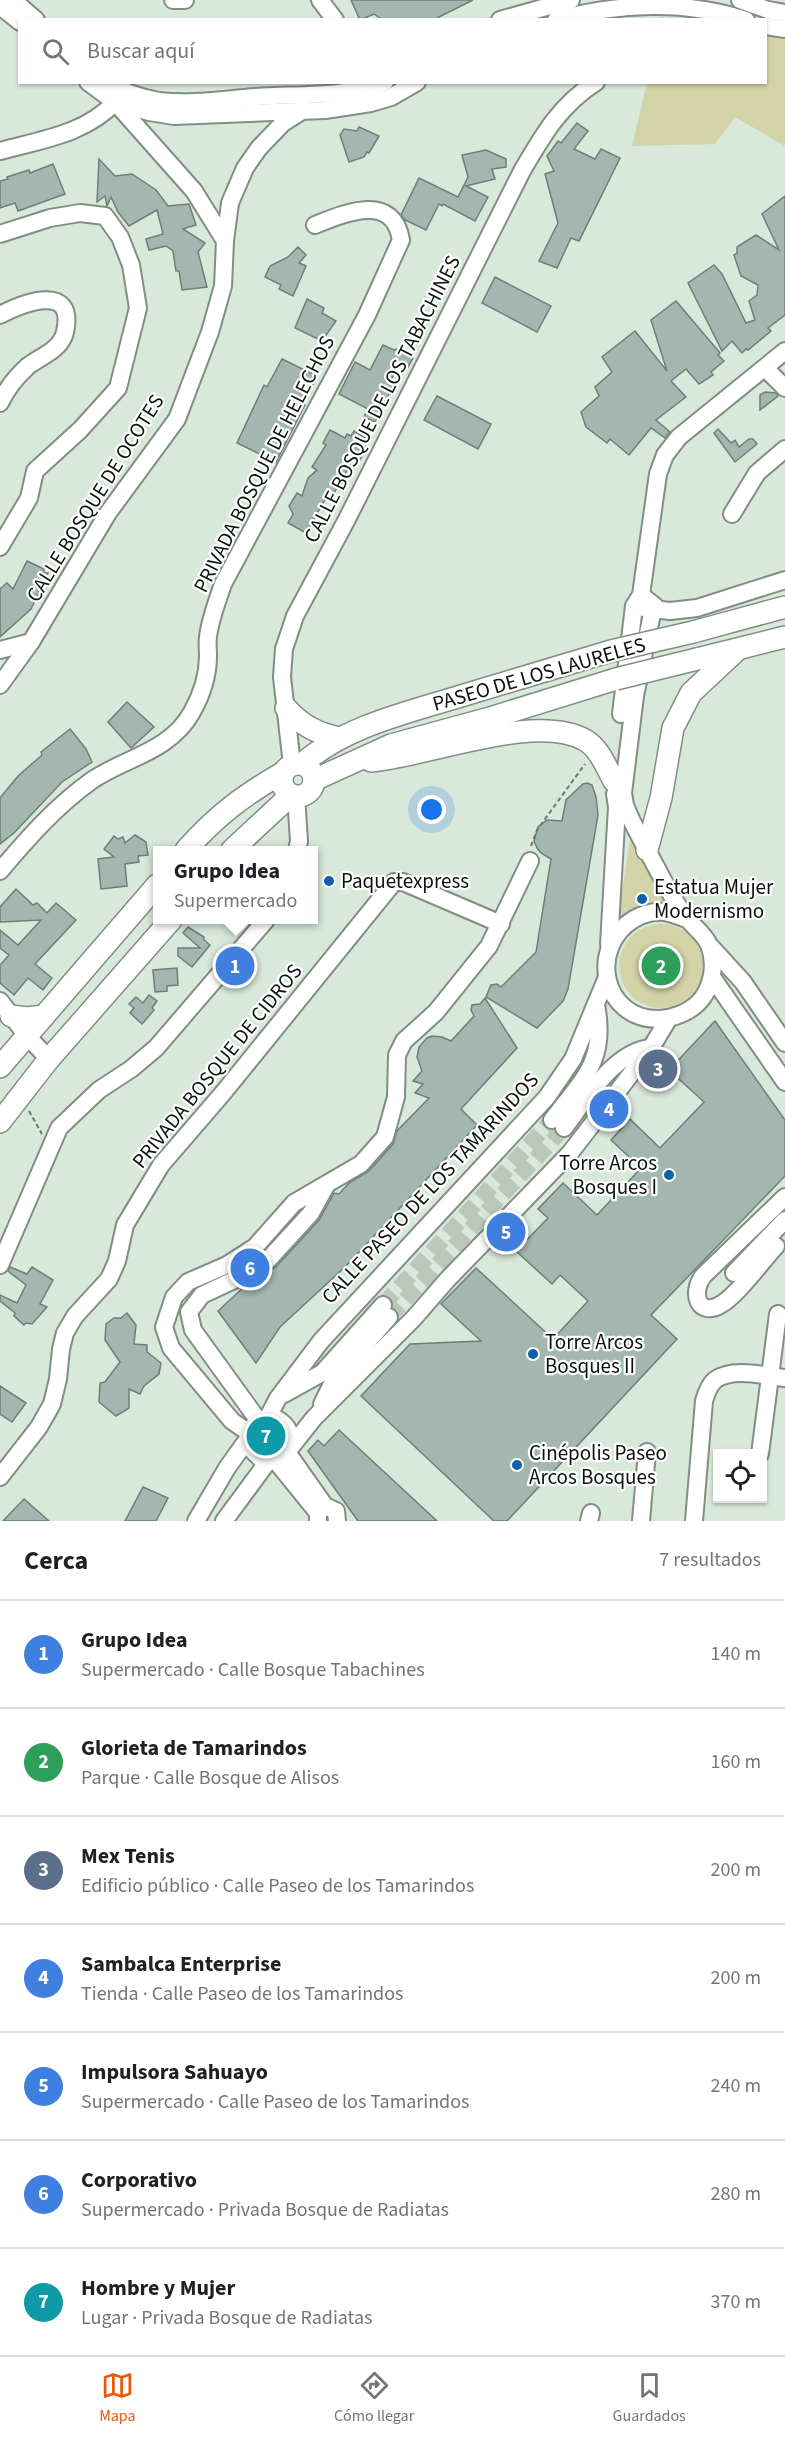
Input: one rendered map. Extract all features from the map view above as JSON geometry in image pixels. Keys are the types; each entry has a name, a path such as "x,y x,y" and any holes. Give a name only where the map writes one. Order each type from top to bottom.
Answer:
{"main road":[{"name":"PASEO DE LOS LAURELES","path":"298,770 316,752 339,738 390,717 611,651 785,608"},
{"name":"PASEO DE LOS LAURELES","path":"190,846 208,825 247,793 298,770 347,764 391,745 490,718 616,679 785,637"},
{"path":"647,850 661,798 676,722 691,693 737,650"},
{"path":"286,708 304,726 315,732 339,738"},
{"path":"347,764 394,759 522,730 566,732 585,740 596,750 614,781"},
{"path":"237,846 294,796 283,788 282,777 298,770"},
{"path":"0,1067 153,890"},
{"path":"0,1122 49,1059 167,924"},
{"path":"6,1008 27,1018 44,1016"}],"street":[{"path":"13,0 34,18"},
{"path":"173,0 185,0"},
{"path":"321,0 334,18"},
{"path":"507,18 571,0"},
{"path":"740,0 768,10 785,13"},
{"path":"565,18 606,9 678,3 717,4 742,18"},
{"path":"650,4 657,18"},
{"path":"699,18 717,4"},
{"path":"0,6 18,20"},
{"path":"767,26 785,28"},
{"path":"91,84 115,102 194,191 225,241"},
{"path":"111,84 172,109 302,111 371,103 391,97 414,84"},
{"path":"115,102 142,111 172,109 321,94 368,88 381,84"},
{"name":"CALLE BOSQUE DE LOS TABACHINES","path":"298,770 282,677 284,649 295,616 352,511 522,171 549,126 580,93 593,84"},
{"path":"0,151 84,126 100,117 115,102"},
{"name":"CALLE BOSQUE DE OCOTES","path":"0,685 31,642 108,513 177,419 210,332 223,286 230,203 245,168 267,139 283,123 302,111"},
{"name":"PRIVADA BOSQUE DE HELECHOS","path":"0,871 39,825 66,801 116,766 139,758 162,744 178,730 191,713 206,675 207,639 223,584 367,315 401,240 399,229 392,218 375,210 359,210 315,225"},
{"path":"0,234 50,218 80,213 105,216 120,237 131,265 138,308 118,388 80,430 35,471 29,498 0,548"},
{"path":"0,315 32,300 45,299 58,303 64,310 67,322 65,335 52,352 28,367 5,392 0,403"},
{"path":"709,945 713,961 712,977 706,992 684,1013 669,1018 652,1019 630,1010 613,993 607,977 605,961 609,945 616,807 614,781 638,601 658,474 665,455 679,437 785,351"},
{"path":"765,368 785,388"},
{"path":"732,514 757,473 785,449"},
{"path":"638,601 653,609 670,611 697,608 785,580"},
{"path":"653,609 635,696 624,793 629,816 687,919 700,930 709,945 743,982 785,1043"},
{"path":"0,650 31,642"},
{"path":"294,796 298,846"},
{"path":"280,1454 290,1432 286,1426 275,1418 256,1427 232,1421 171,1348 164,1327 174,1297 188,1282 227,1265 255,1247 294,1203 361,1164 384,1137 396,1097 397,1055 404,1041 435,1012 489,946 530,861"},
{"name":"PRIVADA BOSQUE DE CIDROS","path":"0,1476 39,1426 52,1404 65,1333 75,1316 109,1279 117,1262 125,1226 161,1165 224,1094 394,882 404,882 501,924"},
{"path":"609,945 622,926 642,914 665,912 687,919"},
{"path":"0,1265 59,1128 99,1090 131,1070 156,1048 263,924"},
{"name":"CALLE PASEO DE LOS TAMARINDOS","path":"196,1521 227,1468 321,1341 547,1097 573,1059 607,977"},
{"path":"712,977 785,1082"},
{"path":"596,1004 600,1026 596,1059 558,1124 614,1066 639,1049 651,1048"},
{"path":"6,1008 27,1036 49,1059"},
{"path":"224,1521 280,1454 414,1318 447,1280 570,1153 651,1048 669,1018"},
{"path":"280,1454 254,1455 256,1427 193,1330 189,1312 202,1295 268,1260 311,1214 327,1184"},
{"path":"776,1246 732,1296 720,1306 710,1308 700,1304 695,1295 697,1284 703,1276 785,1197"},
{"path":"734,1273 785,1220"},
{"path":"278,1398 322,1373 386,1311 333,1382 314,1418"},
{"path":"761,1449 778,1377 778,1314"},
{"path":"694,1521 704,1401 708,1389 715,1380 742,1374 778,1377"},
{"path":"641,1521 646,1452"},
{"path":"280,1454 318,1513 318,1521"},
{"path":"280,1454 325,1506 336,1511 337,1521"}],"path":[{"path":"530,861 532,840 537,830 596,750"},
{"path":"16,1104 31,1112 42,1135"}],"green space":[{"path":"767,30 785,33 785,146 735,117 715,144 632,146 647,84 767,84"},
{"path":"632,827 669,903 618,917"},
{"path":"653,924 669,924 685,931 696,942 703,958 700,982 691,996 669,1008 653,1008 637,1001 626,990 619,974 619,958 626,942 637,931"}],"building":[{"path":"351,0 473,0 437,18 380,18 374,14 359,18"},
{"path":"577,123 588,131 574,149 595,159 601,149 620,158 579,241 571,238 557,268 539,261 558,223 545,174 554,171 547,156 558,141 561,143"},
{"path":"359,127 379,136 369,153 349,162 340,135 344,129 357,131"},
{"path":"486,150 506,159 506,167 492,169 495,179 466,186 488,197 475,221 443,204 442,206 439,204 426,230 405,220 401,215 419,178 458,197 468,177 462,155"},
{"path":"99,159 115,176 132,174 156,190 168,206 189,204 196,225 183,229 205,243 198,252 207,287 182,290 173,251 166,246 149,250 146,239 163,234 157,210 129,226 118,212 111,197 107,206 105,196 97,202"},
{"path":"53,164 65,194 18,211 15,203 0,208 0,181"},
{"path":"785,196 785,315 768,328 771,331 748,350 742,353 732,341 722,351 688,283 714,265 722,274 746,323 755,320 749,301 757,295 758,285 741,276 734,255 737,253 737,247 756,235 779,250 762,214"},
{"path":"298,247 306,255 299,263 306,266 293,296 279,289 281,285 265,277 270,266 288,257"},
{"path":"495,277 551,306 537,332 482,303"},
{"path":"307,299 324,308 322,313 336,321 322,341 295,328"},
{"path":"676,301 720,353 718,355 724,361 711,372 713,375 699,384 686,369 671,381 686,397 656,420 670,432 665,438 651,428 629,455 610,439 607,443 586,427 581,412 599,396 595,387 612,372 602,357 635,331 667,371 651,320"},
{"path":"383,345 413,358 408,367 400,363 391,380 395,382 375,422 364,417 368,409 339,394 355,362 370,370"},
{"path":"282,359 317,376 301,401 305,405 276,462 237,443 264,385 267,387"},
{"path":"765,392 776,393 778,396 760,410 760,395"},
{"path":"437,396 491,424 478,449 424,420"},
{"path":"718,429 731,443 735,440 739,447 749,439 753,439 757,444 735,462 714,433"},
{"path":"330,430 345,438 347,434 351,436 354,431 367,439 363,445 367,447 357,465 352,462 331,498 327,496 306,533 288,523 293,514 289,506 297,493 302,496 308,478 317,470 312,467 326,445 323,443"},
{"path":"27,561 44,569 44,573 48,573 31,609 0,637 0,589 7,583 13,589"},
{"path":"127,702 154,727 131,748 108,722"},
{"path":"70,729 86,749 92,762 62,782 14,833 0,844 0,798 18,776 42,755 41,752"},
{"path":"587,783 592,785 598,815 568,989 563,1001 537,1028 486,997 491,985 497,984 501,987 536,952 551,859 541,853 534,841 538,827 547,820 562,821 566,800"},
{"path":"135,835 146,842 148,855 138,856 139,862 125,864 127,886 101,889 98,859 114,857 104,849 114,836 118,839 123,837 125,843"},
{"path":"16,889 33,905 37,903 47,913 56,903 76,920 35,964 52,978 43,990 28,978 14,995 0,983 0,965 9,955 0,948 0,930 18,945 41,920 0,922 0,907"},
{"path":"188,927 204,937 210,945 192,967 178,956 178,948 200,948 183,933"},
{"path":"177,968 178,985 167,986 167,991 155,992 153,970"},
{"path":"149,995 157,1001 152,1008 154,1010 142,1024 130,1013 134,1008 129,1004 136,997 143,1003"},
{"path":"485,998 517,1048 461,1109 477,1125 346,1266 280,1327 256,1363 218,1311 246,1285 276,1267 319,1220 334,1193 339,1194 349,1183 369,1171 393,1144 397,1131 429,1098 415,1093 423,1084 413,1081 422,1071 417,1057 419,1047 432,1036 451,1041 474,1016 471,1010 472,1005 480,1004"},
{"path":"715,1021 785,1120 785,1176 651,1315 677,1339 507,1521 494,1521 361,1396 410,1344 481,1341 441,1304 476,1268 553,1339 588,1301 560,1275 552,1284 516,1251 548,1218 538,1209 563,1183 597,1215 641,1168 611,1140 630,1119 660,1148 704,1102 669,1070"},
{"path":"10,1267 27,1274 32,1267 53,1280 40,1304 47,1307 32,1324 24,1325 14,1316 15,1313 0,1301 0,1295 17,1303 26,1285 8,1271"},
{"path":"127,1313 136,1325 134,1344 147,1345 147,1352 161,1363 159,1374 144,1386 140,1394 129,1389 129,1408 116,1416 99,1402 100,1383 105,1382 120,1362 105,1340 106,1324"},
{"path":"0,1386 26,1403 12,1422 0,1414"},
{"path":"339,1430 437,1521 358,1521 308,1451 318,1440 324,1446"},
{"path":"143,1487 168,1498 156,1521 125,1521"},
{"path":"24,1499 49,1521 3,1521"}],"tunnel":[{"path":"383,1305 552,1120"},
{"path":"389,1317 564,1128"}],"place":[{"name":"Paquetexpress","path":"329,881"},
{"name":"Estatua Mujer Modernismo","path":"642,899"},
{"name":"Grupo Idea","path":"235,966"},
{"name":"Glorieta de Tamarindos","path":"661,966"},
{"name":"Mex Tenis","path":"658,1069"},
{"name":"Sambalca Enterprise","path":"609,1109"},
{"name":"Torre Arcos Bosques I","path":"669,1175"},
{"name":"Impulsora Sahuayo","path":"506,1232"},
{"name":"Corporativo","path":"250,1268"},
{"name":"Torre Arcos Bosques II","path":"533,1354"},
{"name":"Hombre y Mujer","path":"266,1436"},
{"name":"Cinépolis Paseo Arcos Bosques","path":"517,1465"}]}
